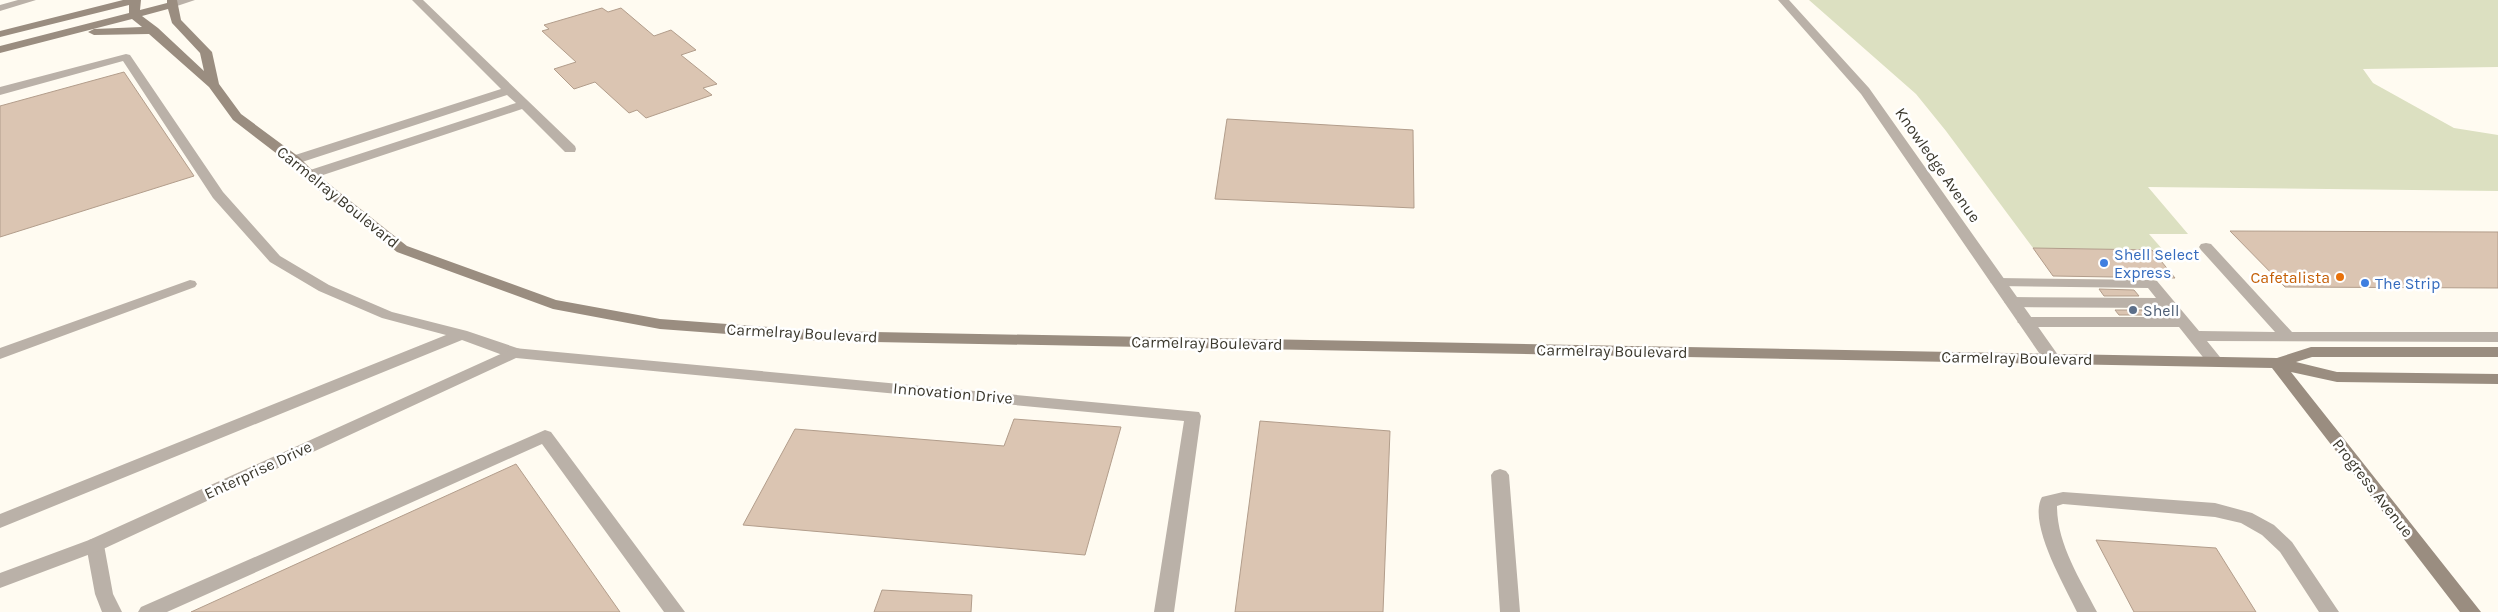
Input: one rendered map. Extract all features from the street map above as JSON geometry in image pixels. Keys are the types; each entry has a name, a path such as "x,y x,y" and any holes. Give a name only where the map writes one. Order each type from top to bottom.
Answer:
{"street":[{"path":"0,8 31,0"},
{"path":"0,34 136,0 134,15"},
{"path":"0,50 134,15 173,2 190,0"},
{"path":"417,0 570,149"},
{"name":"Knowledge Avenue","path":"1783,0 1865,91 2052,359"},
{"name":"Carmelray Boulevard","path":"173,2 176,21 206,52 213,84"},
{"name":"Carmelray Boulevard","path":"134,15 154,30 213,84 237,116 294,160 309,175 402,249 553,304 660,324 822,336 2276,363 2337,377 2498,379"},
{"path":"67,32 154,30"},
{"path":"0,91 126,57 218,195 275,259 324,288 387,316 462,334 514,353"},
{"path":"294,160 509,90"},
{"path":"309,175 524,104"},
{"path":"2206,246 2288,337"},
{"path":"1998,282 2152,284 2216,362"},
{"path":"0,354 190,284"},
{"path":"2011,302 2167,303"},
{"path":"2025,322 2182,322"},
{"path":"0,521 462,334"},
{"path":"2194,336 2498,337"},
{"path":"2472,337 2493,352"},
{"name":"Carmelray Boulevard","path":"2276,363 2311,352 2493,352"},
{"name":"Enterprise Drive","path":"0,581 95,544 514,353"},
{"name":"Innovation Drive","path":"514,353 1193,416 1164,612"},
{"name":"Progress Avenue","path":"2276,363 2471,612"},
{"path":"148,612 545,436 675,612"},
{"path":"1500,475 1510,612"},
{"path":"2087,612 2051,533 2046,515 2048,502 2063,498 2215,510 2246,518 2268,530 2286,546 2329,612"},
{"path":"95,544 104,594 112,612"}],"green space":[{"path":"1809,0 2498,0 2498,67 2363,69 2373,83 2454,128 2498,135 2498,191 2148,187 2188,234 2149,234 2163,250 2033,248 1946,131 1916,94"}],"building":[{"path":"602,8 608,12 621,8 654,36 671,30 696,50 681,55 717,84 703,88 712,95 646,118 637,110 629,113 595,82 574,89 554,69 576,62 542,31 549,29 544,25"},
{"path":"124,72 194,176 0,237 0,106"},
{"path":"1227,119 1413,130 1414,208 1215,199"},
{"path":"2230,231 2498,232 2498,288 2285,287"},
{"name":"Shell Select Express","path":"2033,248 2152,250 2175,278 2053,276"},
{"path":"2099,289 2134,290 2139,296 2104,296"},
{"path":"2115,310 2150,310 2155,315 2119,315"},
{"path":"1014,419 1121,427 1085,555 743,525 795,429 1004,446"},
{"path":"1260,421 1390,431 1383,612 1235,612"},
{"path":"516,464 620,612 191,612"},
{"path":"2096,540 2216,548 2256,612 2134,612"},
{"path":"882,590 972,595 971,612 874,612"}],"place":[{"name":"Shell Select Express","path":"2104,263"},
{"name":"Cafetalista","path":"2340,277"},
{"name":"The Strip","path":"2365,283"},
{"name":"Shell","path":"2133,310"}]}
